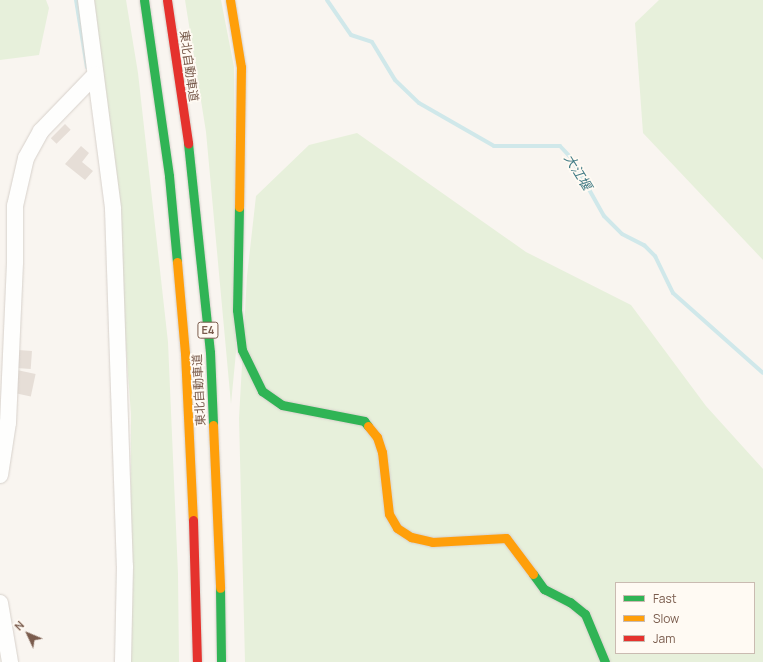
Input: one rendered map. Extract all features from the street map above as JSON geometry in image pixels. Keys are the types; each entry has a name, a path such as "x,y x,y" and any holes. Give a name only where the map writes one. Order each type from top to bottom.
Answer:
{"main road":[{"name":"東北自動車道","path":"144,0 169,176 185,354 196,574 197,662"},
{"name":"東北自動車道","path":"167,0 193,175 210,352 220,580 220,662"},
{"path":"230,0 241,67 237,310 242,350 262,391 282,405 364,421 377,437 382,452 389,514 397,528 411,537 432,542 506,538 544,589 570,602 585,614 605,662"}],"street":[{"path":"86,0 113,209 125,566 123,662"},
{"path":"0,475 8,423 15,262 15,206 26,158 41,131 95,75"},
{"path":"0,603 10,662"}],"green space":[{"path":"0,0 46,0 49,8 39,55 0,60"},
{"path":"91,0 126,0 138,73 168,342 178,574 179,662 130,662 131,414 109,121"},
{"path":"185,0 221,0 234,67 236,352 231,404 206,132"},
{"path":"659,0 763,0 763,260 643,133 635,23"},
{"path":"357,133 526,252 631,305 706,406 763,469 763,662 245,662 239,418 247,276 256,196 309,145"}],"building":[{"path":"65,124 71,130 57,144 51,138"},
{"path":"81,146 89,153 82,162 93,171 85,180 65,164"},
{"path":"18,350 32,351 31,369 17,368"},
{"path":"17,370 36,374 31,396 12,392"}],"waterway":[{"path":"76,0 87,67"},
{"name":"大江堰","path":"327,0 351,35 372,42 395,80 419,103 494,146 560,146 572,159 604,216 622,234 644,245 655,256 673,293 763,373"}],"traffic: fast":[{"path":"144,0 169,176 177,262"},
{"path":"188,143 210,352 213,425"},
{"path":"239,207 237,310 242,350 262,391 282,405 364,421 368,426"},
{"path":"533,574 544,589 570,602 585,614 605,662"},
{"path":"220,588 221,662"}],"traffic: slow":[{"path":"230,0 241,67 239,207"},
{"path":"177,262 185,353 193,520"},
{"path":"213,425 220,588"},
{"path":"368,426 377,437 382,452 389,514 397,528 411,537 432,542 506,538 533,574"}],"traffic: jam":[{"path":"167,0 188,143"},
{"path":"193,520 197,662"}]}
